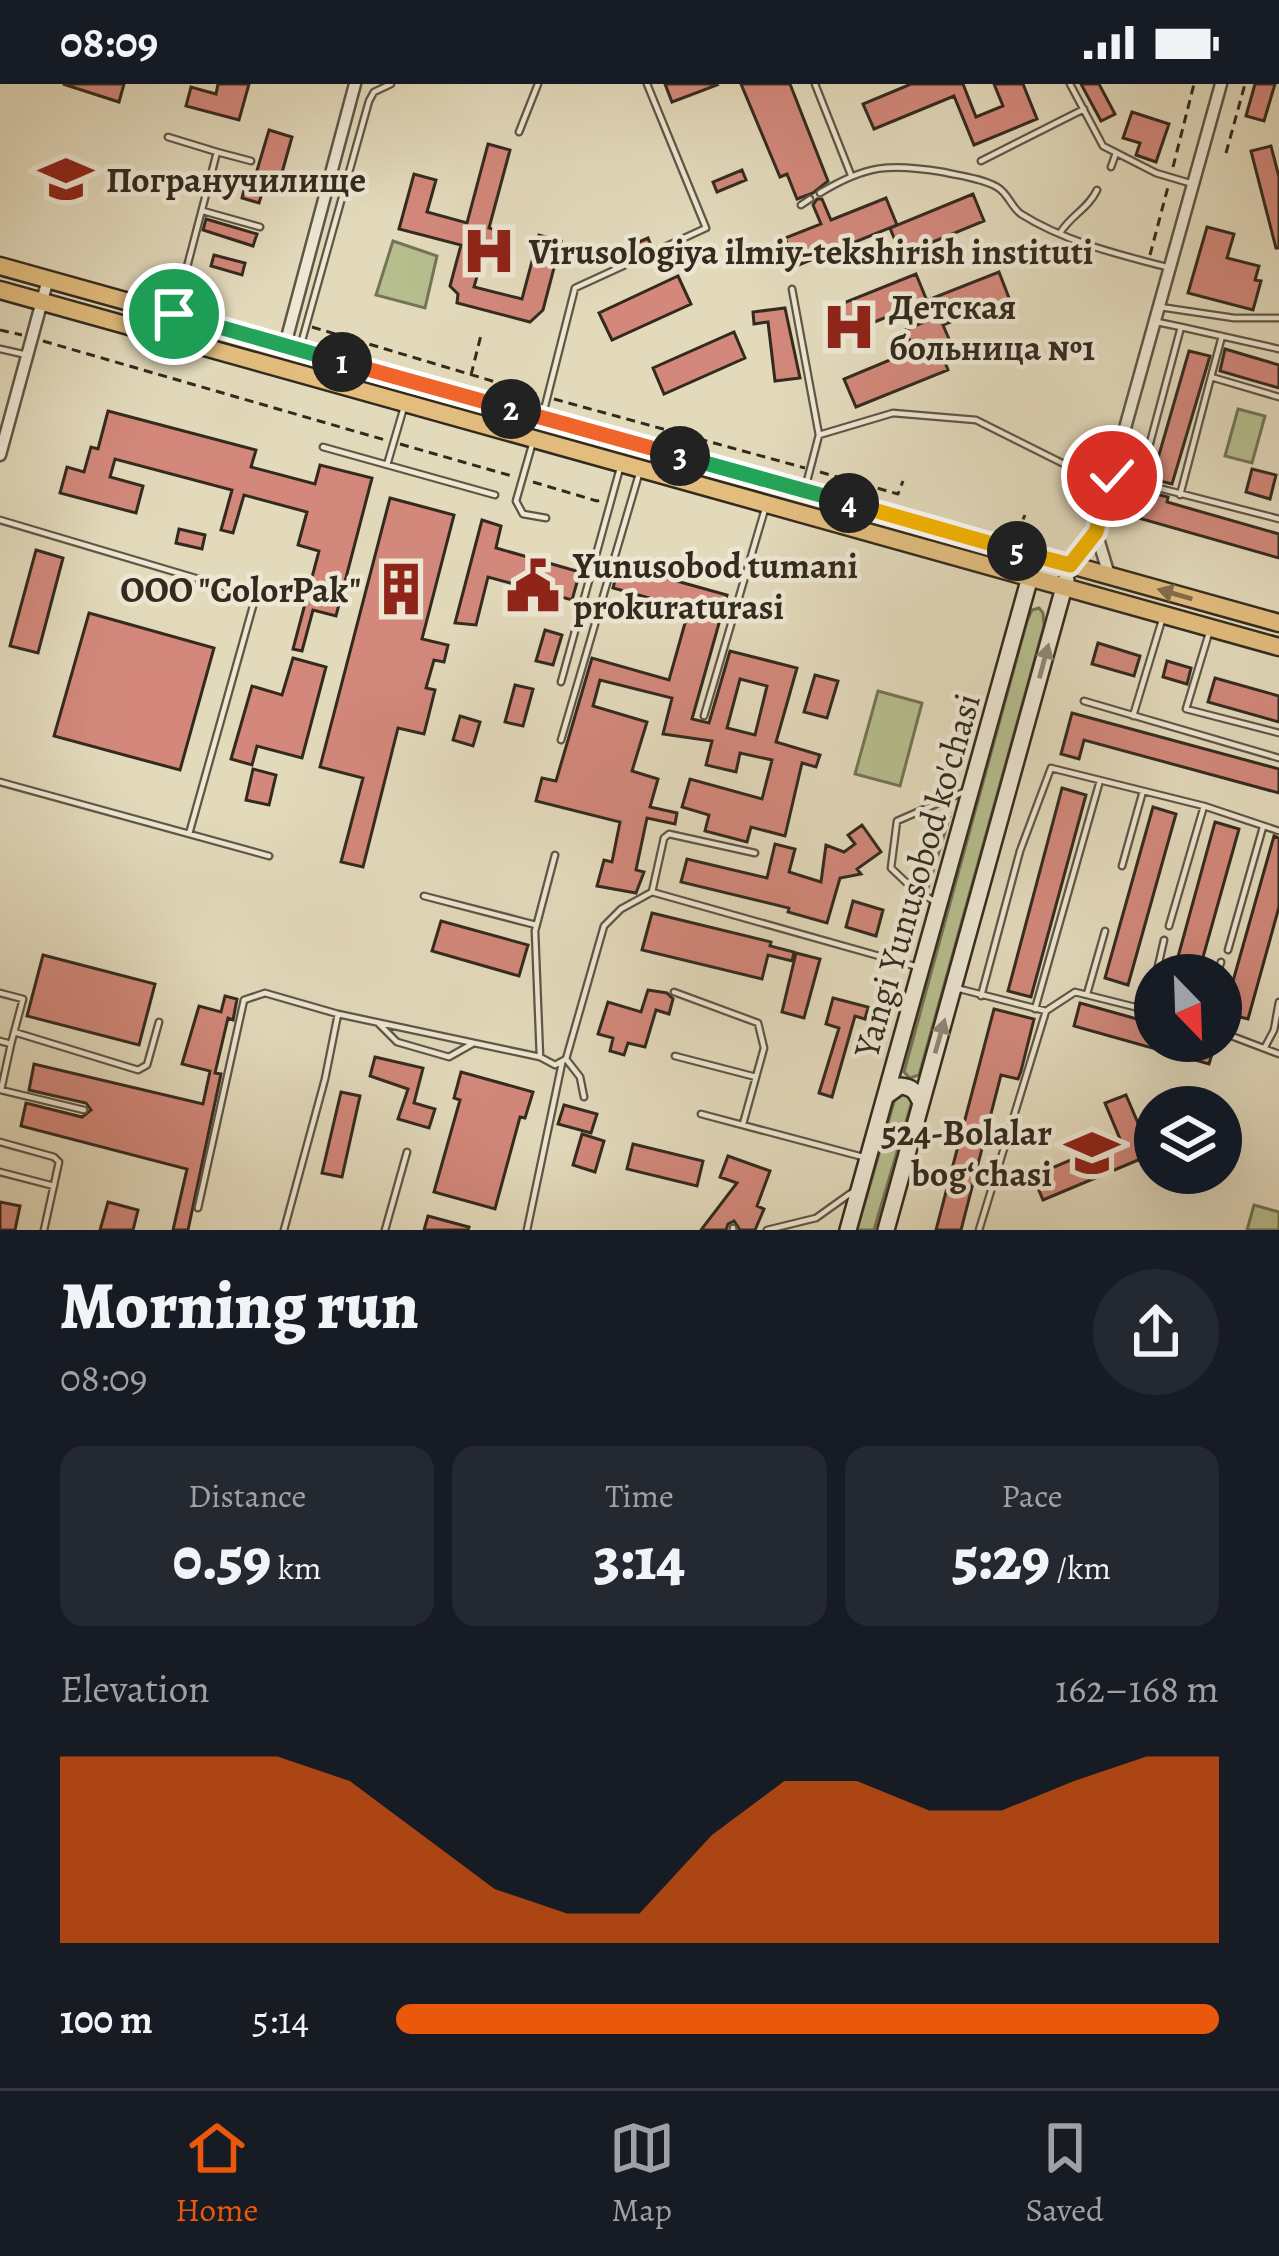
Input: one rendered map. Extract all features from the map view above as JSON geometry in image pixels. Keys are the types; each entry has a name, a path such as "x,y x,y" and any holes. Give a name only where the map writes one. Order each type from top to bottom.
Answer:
{"main road":[{"path":"0,266 1279,623"},
{"path":"0,290 1279,647"},
{"path":"279,368 292,347"},
{"path":"563,447 572,438 569,425"},
{"path":"1030,577 1070,565"},
{"name":"Yangi Yunusobod ko'chasi","path":"886,1230 1070,565"},
{"name":"Yangi Yunusobod ko'chasi","path":"848,1230 1030,577"},
{"path":"886,1096 900,1086 908,1087 921,1103"}],"street":[{"path":"292,347 356,84"},
{"path":"1070,565 1096,532 1221,84"},
{"path":"0,455 48,279"},
{"path":"1096,532 1109,576"}],"lane":[{"path":"292,347 307,325 369,100 391,84"},
{"path":"519,132 538,84"},
{"path":"542,417 575,289 706,228 647,84"},
{"path":"815,84 851,175"},
{"path":"1070,84 1103,146 1156,173 1193,184"},
{"path":"981,160 1084,109"},
{"path":"168,137 251,161"},
{"path":"174,314 217,152"},
{"path":"1111,167 1116,153"},
{"path":"820,193 851,175 897,164 969,177 998,187 1018,213 1060,233 1170,268"},
{"path":"1060,233 1067,221 1089,208 1097,190"},
{"path":"801,205 810,199"},
{"path":"203,211 260,227"},
{"path":"792,290 819,435 804,491"},
{"path":"1159,306 1234,318 1279,318"},
{"path":"1155,321 1279,350"},
{"path":"1139,484 1181,327"},
{"path":"1180,495 1222,336"},
{"path":"0,349 27,355"},
{"path":"1211,377 1279,397"},
{"path":"387,465 405,403"},
{"path":"819,435 893,412 976,420 1078,471"},
{"path":"533,438 516,502 523,514 546,518"},
{"path":"322,447 495,495"},
{"path":"561,682 621,463"},
{"path":"561,740 640,468"},
{"path":"1112,476 1279,519"},
{"path":"704,716 766,503"},
{"path":"0,520 248,594 253,606 189,834"},
{"path":"1133,716 1164,615"},
{"path":"1210,628 1186,709 1279,733"},
{"path":"1084,701 1279,758"},
{"path":"981,996 1020,851 1051,768 1204,806 1279,831"},
{"path":"1035,1009 1100,781"},
{"path":"0,782 269,856"},
{"path":"939,904 891,868 897,821 971,789"},
{"path":"1122,866 1143,791"},
{"path":"1169,926 1204,806"},
{"path":"1228,950 1263,827"},
{"path":"652,892 664,838 669,834 755,853"},
{"path":"540,1058 536,925 556,855"},
{"path":"526,1230 564,1061 604,926 621,908 652,892 922,968"},
{"path":"424,896 536,925"},
{"path":"1087,994 1105,931"},
{"path":"1161,954 1164,940"},
{"path":"953,987 1046,1011"},
{"path":"674,992 758,1024 764,1048 743,1124"},
{"path":"979,1230 1046,1011 1075,992 1134,1006"},
{"path":"0,993 23,999 2,1090 84,1110"},
{"path":"198,1208 244,1000 265,993 556,1065 564,1061"},
{"path":"1265,1047 1279,1002"},
{"path":"284,1230 338,1014"},
{"path":"14,1032 137,1070 147,1066 159,1022"},
{"path":"378,1023 397,1042 449,1057 473,1043"},
{"path":"1242,1039 1279,1054"},
{"path":"0,1041 11,1044"},
{"path":"675,1056 756,1077"},
{"path":"564,1061 580,1077 584,1097"},
{"path":"701,1114 868,1159"},
{"path":"0,1142 54,1156 60,1168 44,1230"},
{"path":"386,1230 407,1152"},
{"path":"0,1172 54,1186"},
{"path":"767,1230 816,1218 861,1186"}],"path":[{"path":"1226,153 1245,84"},
{"path":"307,325 470,376 898,494 903,481"},
{"path":"0,330 597,501 612,497"},
{"path":"470,376 482,335"},
{"path":"1017,533 1024,515"}],"green space":[{"path":"393,241 437,256 425,308 376,295"},
{"path":"1238,409 1265,416 1252,463 1225,456"},
{"path":"1039,608 1044,626 919,1075 910,1078 904,1072 1027,621 1032,610"},
{"path":"878,691 922,703 900,786 855,774"},
{"path":"949,819 928,888 917,877 930,830"},
{"path":"905,1094 912,1101 874,1230 857,1230 896,1095"},
{"path":"1254,1205 1279,1212 1279,1230 1247,1230"}],"building":[{"path":"63,84 124,84 119,102"},
{"path":"218,84 249,84 239,120 186,106 191,87 216,94"},
{"path":"665,84 716,84 717,85 672,102"},
{"path":"741,84 790,84 828,181 813,193 797,199 787,174 780,177"},
{"path":"911,84 963,84 976,117 1003,106 994,84 1023,84 1037,119 974,145 954,96 874,129 863,104"},
{"path":"1081,84 1099,84 1115,114 1101,121"},
{"path":"1255,84 1275,84 1264,121 1246,116"},
{"path":"1132,112 1169,124 1156,162 1136,155 1140,143 1123,138"},
{"path":"269,130 292,137 276,194 263,190 259,203 242,198 246,182 253,184"},
{"path":"488,144 510,150 489,228 496,230 490,252 484,251 474,287 522,299 539,235 561,241 543,310 530,322 457,303 458,294 450,286 461,245 399,229 414,174 436,180 427,212 467,223"},
{"path":"1271,146 1279,177 1279,248 1251,151"},
{"path":"742,170 746,180 717,192 713,182"},
{"path":"973,194 984,221 901,255 890,228"},
{"path":"886,198 897,225 796,266 785,238 821,224 813,205 817,199 822,199 831,220"},
{"path":"206,219 257,234 253,246 203,230"},
{"path":"1207,227 1234,234 1227,258 1259,266 1255,280 1261,281 1253,310 1188,293"},
{"path":"648,238 651,246 621,259 618,251"},
{"path":"214,255 245,263 242,275 211,266"},
{"path":"999,272 1009,298 943,325 949,339 938,344 948,370 856,407 844,379 914,350 905,330 927,321 920,303"},
{"path":"916,274 927,301 837,337 826,310"},
{"path":"678,276 691,304 612,340 599,313"},
{"path":"785,308 800,378 775,381 768,322 754,324 753,312"},
{"path":"734,332 745,358 664,394 653,368"},
{"path":"1225,349 1279,365 1279,388 1220,371"},
{"path":"1189,351 1210,356 1172,484 1152,479"},
{"path":"108,411 256,450 251,467 315,484 320,465 372,478 336,616 313,610 302,651 293,649 319,551 298,545 307,512 244,495 233,533 221,530 232,490 115,459 110,477 143,486 136,513 60,493 67,467 84,472 91,447 98,449"},
{"path":"1252,469 1276,475 1270,499 1246,492"},
{"path":"1141,494 1168,497 1167,502 1279,534 1279,558 1135,517"},
{"path":"390,498 454,515 422,639 448,645 444,662 434,660 426,688 435,690 424,734 398,728 363,867 341,862 363,778 320,767"},
{"path":"482,520 501,526 496,548 580,572 572,600 488,577 476,625 455,623"},
{"path":"179,529 205,535 202,549 176,543"},
{"path":"36,550 63,558 38,653 10,646"},
{"path":"619,565 727,595 692,719 709,723 730,651 797,668 776,742 820,755 816,767 802,763 785,836 751,827 747,842 705,831 709,815 682,807 690,779 762,799 772,760 740,753 736,772 706,765 712,741 663,734 672,698 600,680 593,706 647,722 632,771 658,779 650,807 677,813 675,824 647,818 636,870 644,872 636,893 597,886 604,860 612,862 620,822 536,801 542,778 556,781 592,658 669,680 689,609 613,588","holes":["740,679 767,686 755,735 727,728"]},
{"path":"89,613 214,648 180,770 54,736"},
{"path":"545,630 562,635 553,665 536,661"},
{"path":"1098,643 1140,656 1134,676 1092,664"},
{"path":"293,658 326,667 302,758 257,746 252,765 231,759 252,686 282,695"},
{"path":"1167,661 1191,668 1187,684 1163,677"},
{"path":"815,675 838,681 827,718 804,712"},
{"path":"1215,678 1279,696 1279,722 1208,702"},
{"path":"515,685 533,689 523,726 505,722"},
{"path":"1072,713 1279,769 1279,793 1084,740 1079,759 1061,754"},
{"path":"460,716 480,722 473,746 453,740"},
{"path":"253,769 276,775 269,805 246,800"},
{"path":"1062,788 1086,795 1031,997 1008,991"},
{"path":"1153,807 1176,814 1128,985 1105,978"},
{"path":"1215,822 1239,829 1204,954 1179,954"},
{"path":"862,825 881,852 857,869 861,874 840,878 827,923 788,912 789,908 681,882 687,859 767,878 775,844 795,849 789,872 821,882 826,845 844,852 855,844 848,835"},
{"path":"1274,836 1279,838 1279,907 1248,1019 1242,1018 1241,954"},
{"path":"853,901 883,910 876,936 846,927"},
{"path":"652,913 771,942 770,946 794,952 792,961 768,955 762,979 642,950"},
{"path":"441,921 528,945 519,976 432,951"},
{"path":"796,953 820,959 804,1018 782,1012"},
{"path":"43,955 155,984 139,1045 27,1016"},
{"path":"648,990 667,993 673,999 669,1014 656,1010 645,1047 628,1043 624,1055 610,1051 613,1038 598,1034 608,1002 641,1012"},
{"path":"225,996 237,999 215,1073 221,1074 188,1230 173,1230 187,1169 21,1126 26,1103 82,1117 91,1110 86,1103 29,1090 34,1064 203,1104 210,1071 182,1064 199,1006 221,1012"},
{"path":"833,998 868,1007 865,1019 855,1016 832,1097 819,1093 839,1028 826,1024"},
{"path":"1080,1003 1134,1018 1134,1043 1074,1026"},
{"path":"994,1009 1034,1019 1021,1071 1018,1079 1001,1075 961,1230 936,1230"},
{"path":"375,1057 423,1068 414,1103 435,1109 429,1128 398,1119 408,1089 370,1076"},
{"path":"461,1072 533,1092 525,1118 520,1117 495,1209 434,1192 460,1100 454,1098"},
{"path":"341,1092 360,1096 342,1177 322,1173"},
{"path":"1126,1095 1134,1114 1134,1162 1043,1200 1033,1176 1120,1139 1105,1103"},
{"path":"564,1105 597,1114 591,1133 558,1124"},
{"path":"582,1134 604,1141 595,1172 573,1165"},
{"path":"633,1144 703,1161 697,1186 627,1169"},
{"path":"728,1156 770,1171 757,1206 764,1209 755,1230 740,1230 734,1221 726,1230 701,1230 737,1183 720,1177"},
{"path":"0,1202 20,1206 15,1230 0,1230"},
{"path":"108,1202 138,1210 133,1230 100,1230"},
{"path":"428,1216 469,1227 424,1230"}],"place":[{"name":"Погранучилище","path":"66,179"},
{"name":"Virusologiya ilmiy-tekshirish instituti","path":"489,251"},
{"name":"Детская больница №1","path":"849,327"},
{"name":"Yunusobod tumani prokuraturasi","path":"533,586"},
{"name":"OOO \"ColorPak\"","path":"401,589"},
{"name":"524-Bolalar bogʻchasi","path":"1092,1153"}],"route":[{"path":"174,314 1070,565 1096,532 1112,476"}]}
